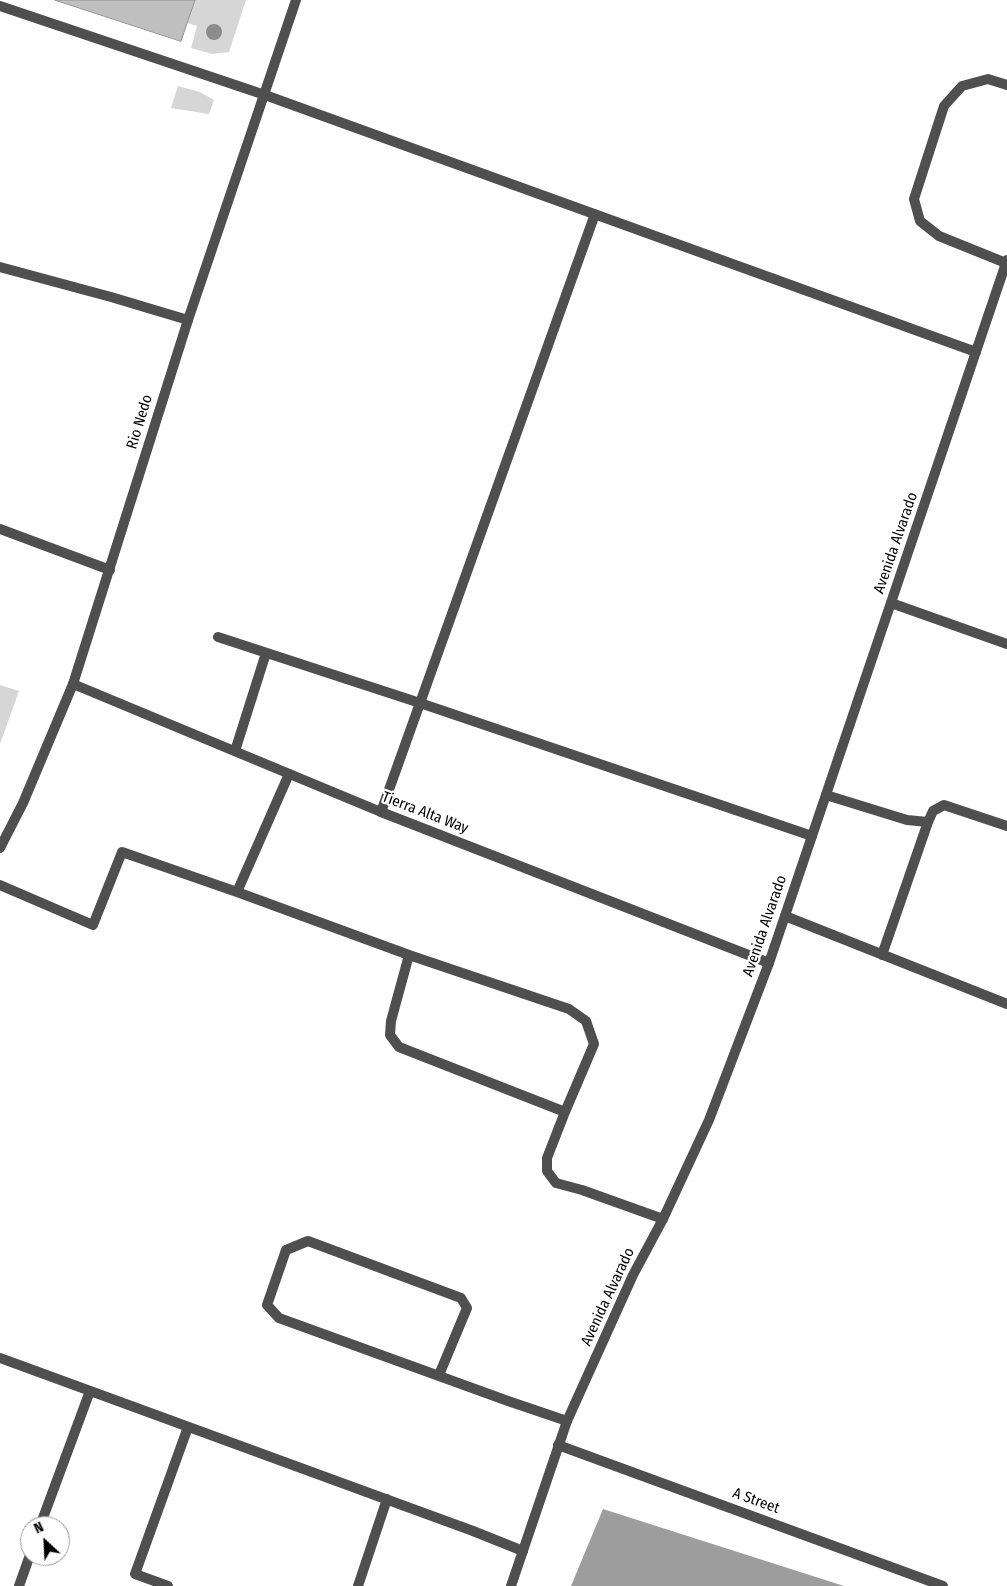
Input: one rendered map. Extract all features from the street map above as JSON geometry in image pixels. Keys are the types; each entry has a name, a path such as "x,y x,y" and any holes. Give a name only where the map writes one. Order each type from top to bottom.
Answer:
{"street":[{"name":"Rio Nedo","path":"0,848 23,803 72,684 110,570 188,320 296,0"},
{"path":"0,6 265,95 976,352"},
{"path":"1006,261 939,236 920,221 914,199 944,106 962,86 988,79 1007,85"},
{"path":"381,812 595,214"},
{"name":"Avenida Alvarado","path":"511,1586 567,1421 633,1275 663,1219 709,1120 769,963 1006,261"},
{"path":"0,267 188,320"},
{"path":"0,529 110,570"},
{"path":"891,603 1007,644"},
{"path":"218,637 420,703 812,836"},
{"path":"235,751 266,653"},
{"name":"Tierra Alta Way","path":"72,684 381,812 769,963"},
{"path":"236,892 288,774"},
{"path":"826,795 907,820 928,822"},
{"path":"882,955 933,811 944,805 1007,826"},
{"path":"0,885 93,925 122,852 409,955 569,1008 586,1021 594,1044 547,1158 547,1171 556,1183 582,1190 663,1219"},
{"path":"785,916 1007,1004"},
{"path":"409,955 391,1021 390,1035 399,1047 565,1112"},
{"path":"439,1375 467,1308 461,1298 308,1241 286,1250 266,1305 279,1318 567,1421"},
{"path":"0,1358 387,1499 523,1551"},
{"path":"44,1516 90,1391"},
{"path":"168,1586 135,1574 188,1427"},
{"name":"A Street","path":"558,1445 943,1586"},
{"path":"358,1586 387,1499"},
{"path":"19,1586 26,1566"}],"shaded area":[{"path":"195,0 246,0 229,52 212,54 191,48 197,26 187,23"},
{"path":"178,86 200,92 214,100 209,114 171,108"},
{"path":"0,685 19,691 0,744"},
{"path":"603,1509 844,1586 571,1586"}],"building":[{"path":"55,0 195,0 181,41"}]}
